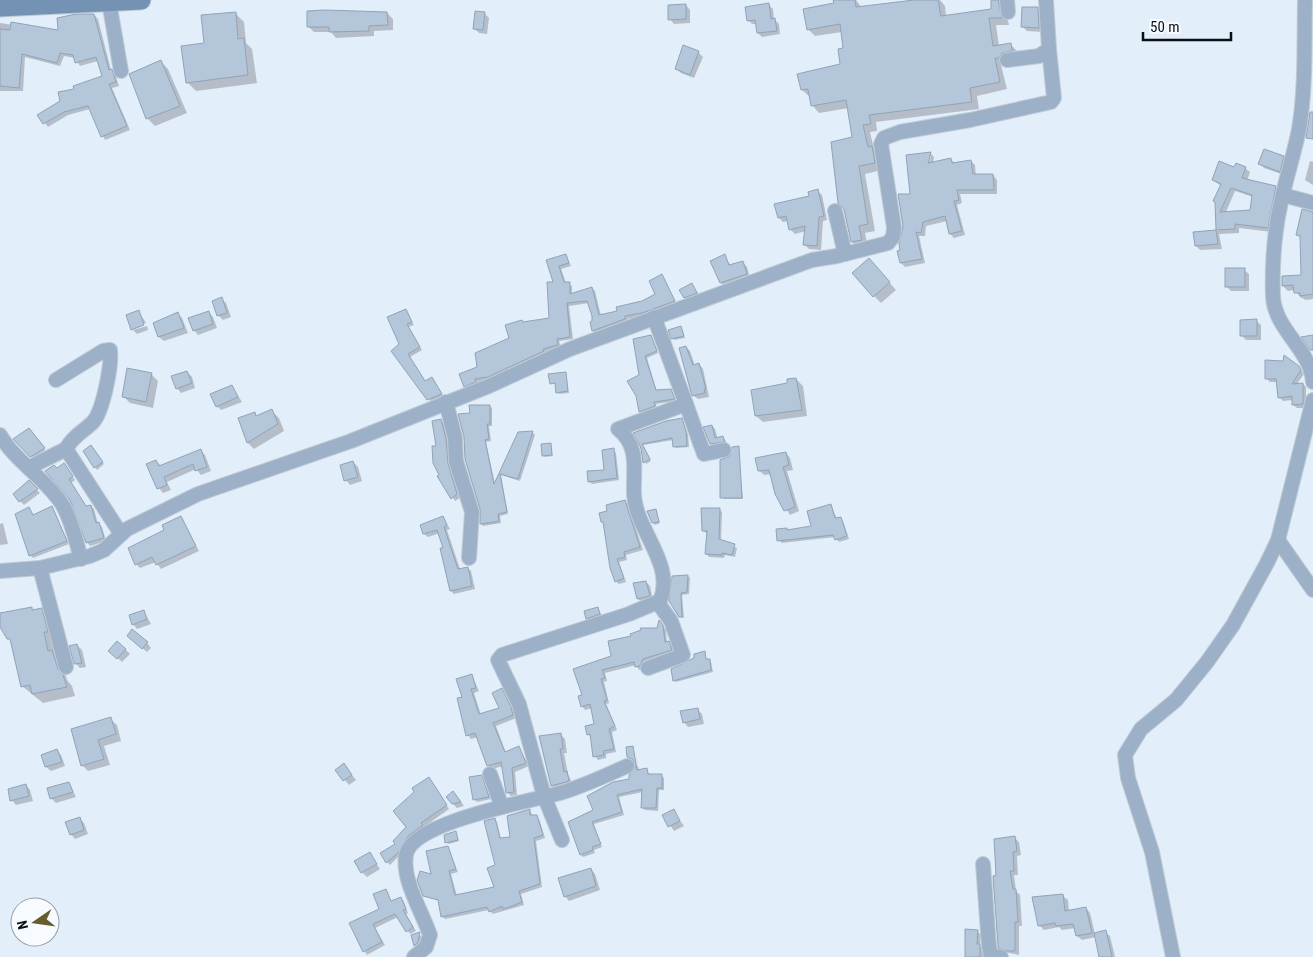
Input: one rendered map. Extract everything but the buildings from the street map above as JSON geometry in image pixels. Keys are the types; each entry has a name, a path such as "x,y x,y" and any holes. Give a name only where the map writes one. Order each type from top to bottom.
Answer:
{"street":[{"path":"0,7 141,0"},
{"path":"0,571 40,568 81,559 104,550 121,534 163,510 198,494 351,442 513,376 553,356 654,317 812,260 875,248 888,243 893,237 892,216 881,144 884,138 900,132 1051,102 1054,98 1046,0"},
{"path":"1305,0 1304,71 1299,129 1283,195 1274,255 1273,298 1276,312 1309,366 1313,382"},
{"path":"109,2 121,71"},
{"path":"1007,60 1039,56 1049,49"},
{"path":"1283,195 1313,203"},
{"path":"835,211 845,254"},
{"path":"654,317 704,454 724,450"},
{"path":"30,467 66,449 75,435 97,417 110,365 110,350 103,351 56,380"},
{"path":"1173,957 1152,852 1128,778 1125,755 1141,729 1176,700 1207,662 1233,625 1278,540 1313,400"},
{"path":"446,402 455,438 456,461 472,512 469,558"},
{"path":"562,840 544,796 519,704 498,660 502,655 658,603 663,591 660,566 634,502 636,469 633,454 624,434 618,429 686,404"},
{"path":"0,435 14,454 30,467 63,506 72,526 81,559"},
{"path":"66,449 121,534"},
{"path":"1278,540 1313,590"},
{"path":"40,568 66,667"},
{"path":"648,668 682,655 671,621 658,603"},
{"path":"414,957 426,947 430,935 409,877 406,857 410,846 440,826 591,782 627,766"},
{"path":"490,774 502,807"},
{"path":"983,864 988,946 991,956 1001,957"}]}
